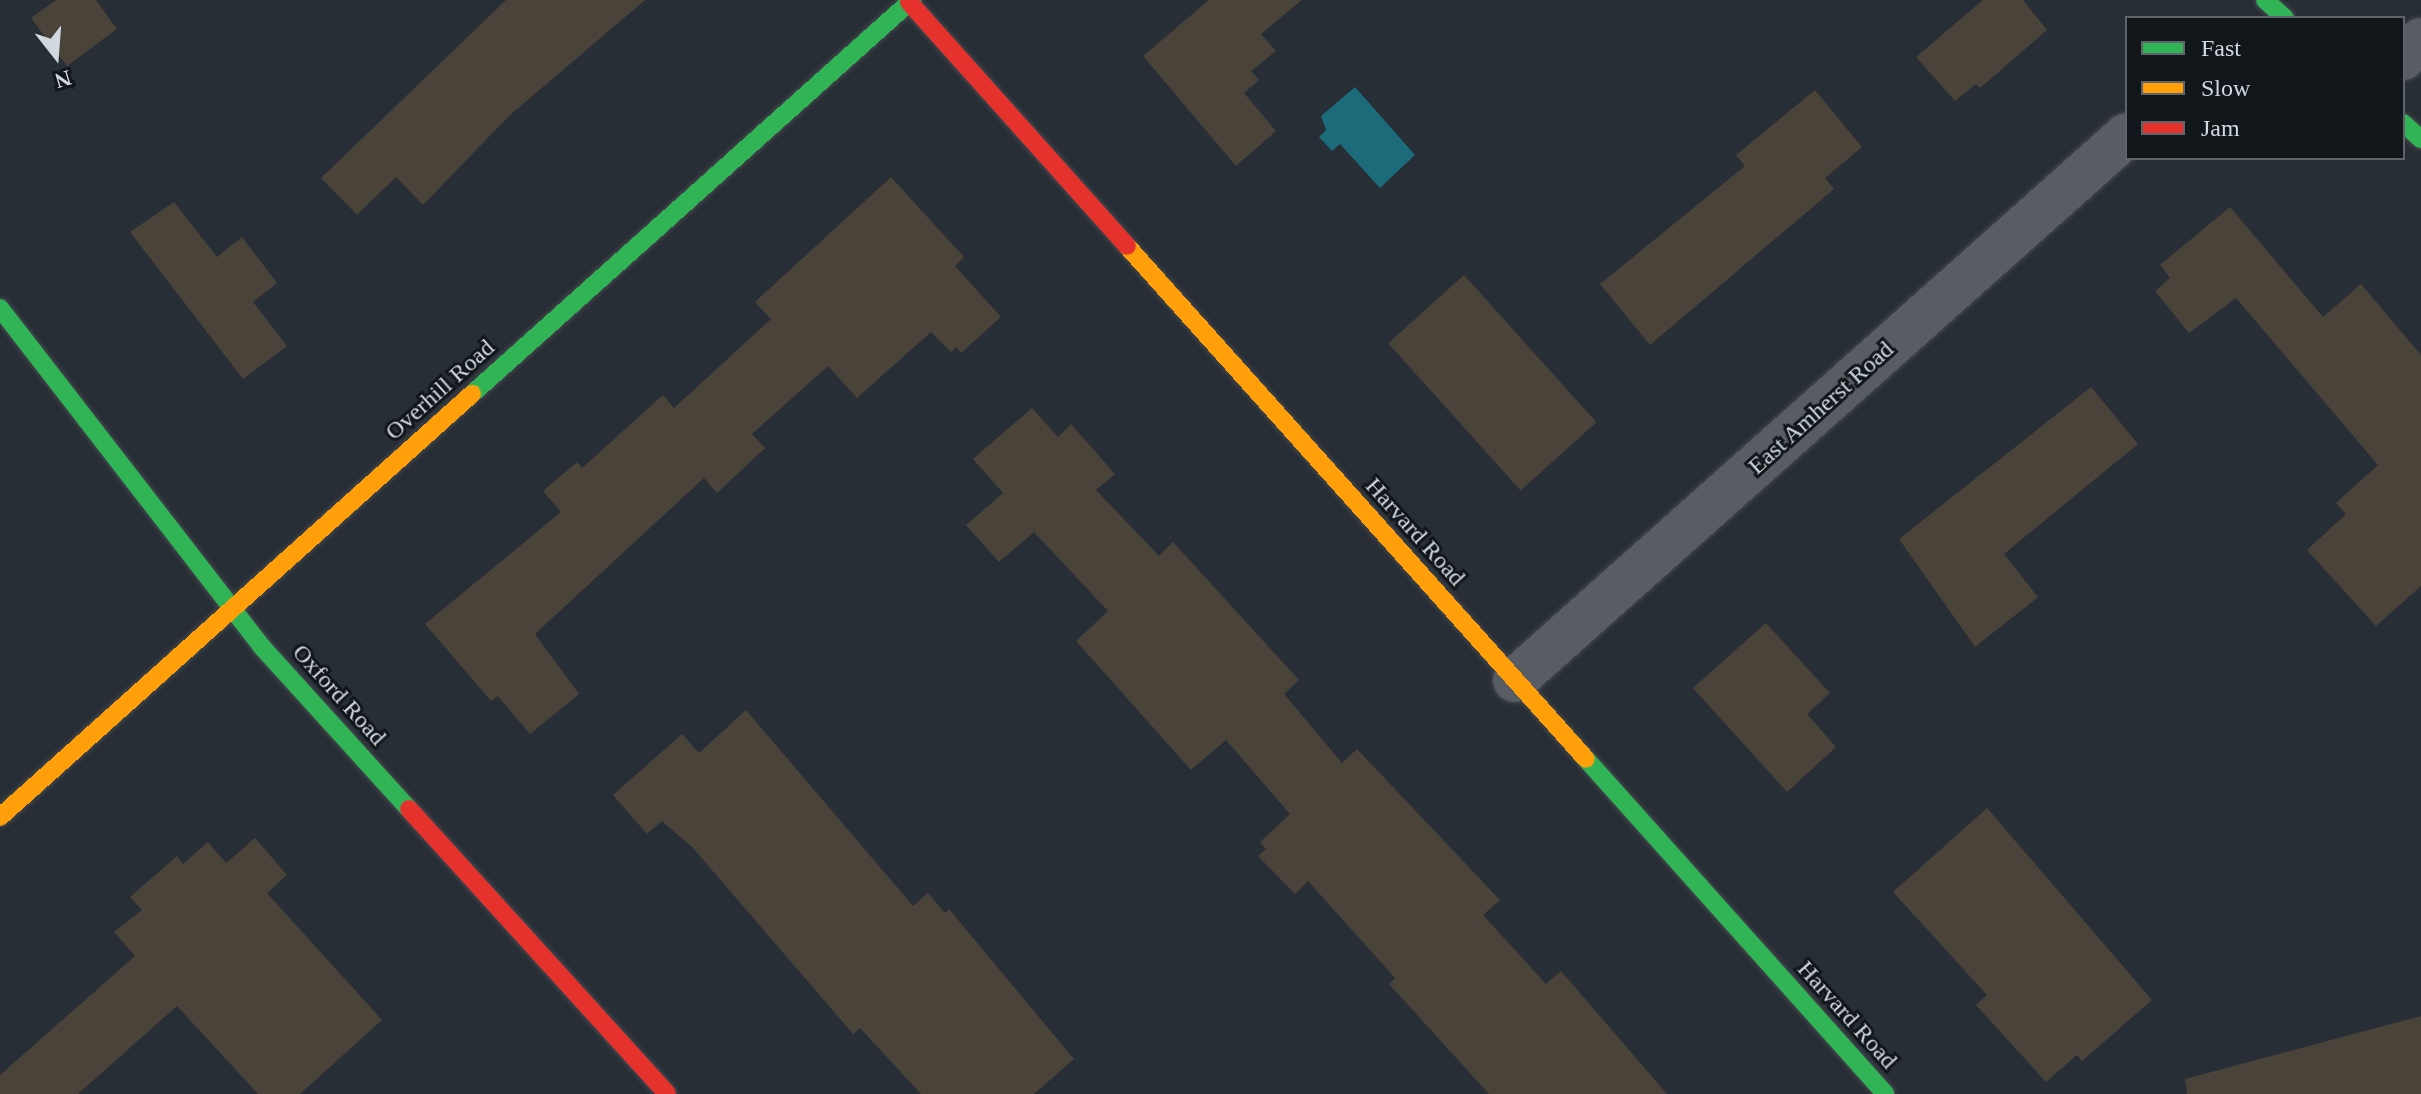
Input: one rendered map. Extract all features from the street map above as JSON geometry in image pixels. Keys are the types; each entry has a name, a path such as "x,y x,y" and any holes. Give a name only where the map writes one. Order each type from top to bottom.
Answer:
{"street":[{"name":"Overhill Road","path":"0,817 910,1"},
{"name":"Harvard Road","path":"910,1 1885,1094"},
{"path":"2405,56 2421,40"},
{"path":"2405,125 2421,139"},
{"name":"East Amherst Road","path":"1515,680 2125,137"},
{"name":"Oxford Road","path":"0,308 232,609 667,1094"}],"water":[{"path":"1355,87 1415,155 1380,188 1340,144 1332,151 1319,137 1326,130 1321,116"}],"building":[{"path":"56,0 96,0 117,29 67,66 31,18"},
{"path":"506,0 645,0 509,116 423,205 396,177 357,215 321,178"},
{"path":"1209,0 1302,0 1261,34 1276,51 1251,71 1259,80 1244,93 1276,131 1236,166 1143,56"},
{"path":"1983,0 2023,0 2047,30 1980,88 1976,84 1955,101 1916,57"},
{"path":"1815,90 1862,147 1825,178 1834,189 1650,345 1600,284 1745,166 1736,155"},
{"path":"891,177 964,257 955,266 1001,317 961,353 956,347 951,352 931,332 857,398 828,366 752,434 765,448 717,493 704,478 535,634 579,694 530,734 498,696 491,701 425,624 561,512 543,491 577,462 582,468 663,395 674,408 771,319 755,302"},
{"path":"174,202 217,257 242,237 277,283 253,302 287,346 243,379 130,232"},
{"path":"2230,207 2323,317 2361,284 2421,355 2421,586 2376,626 2307,550 2346,514 2336,503 2378,465 2236,298 2189,333 2155,291 2170,278 2160,265"},
{"path":"1464,275 1596,422 1521,490 1388,343"},
{"path":"2091,387 2138,444 2004,554 2038,597 1975,647 1899,539"},
{"path":"1032,408 1058,437 1071,424 1115,474 1096,490 1159,556 1173,542 1299,680 1284,694 1342,763 1357,749 1500,900 1483,915 1546,984 1561,971 1667,1094 1489,1094 1389,984 1395,978 1308,881 1295,894 1258,856 1266,849 1260,842 1290,814 1226,740 1191,770 1076,641 1108,611 1034,532 999,562 966,525 1003,493 973,459"},
{"path":"1766,623 1830,693 1807,714 1836,747 1787,792 1693,688"},
{"path":"746,710 913,906 928,893 945,913 949,909 1074,1059 1034,1094 921,1094 860,1028 853,1034 693,848 662,821 647,834 613,795 682,734 699,753"},
{"path":"1987,808 2152,1000 2082,1061 2077,1055 2046,1082 1976,1005 1987,995 1893,892"},
{"path":"255,838 287,875 267,893 382,1020 300,1094 258,1094 177,1006 78,1094 0,1094 0,1075 135,956 114,932 142,910 130,897 177,856 183,864 208,842 226,863"},
{"path":"2421,1016 2421,1094 2187,1094 2185,1079"}],"traffic: fast":[{"path":"472,394 912,0"},
{"path":"2265,0 2283,16"},
{"path":"2405,125 2421,139"},
{"path":"0,308 263,648 409,809"},
{"path":"1586,759 1885,1094"}],"traffic: slow":[{"path":"1127,246 1586,759"},
{"path":"0,817 472,394"}],"traffic: jam":[{"path":"909,2 1127,246"},
{"path":"409,809 667,1094"}]}
